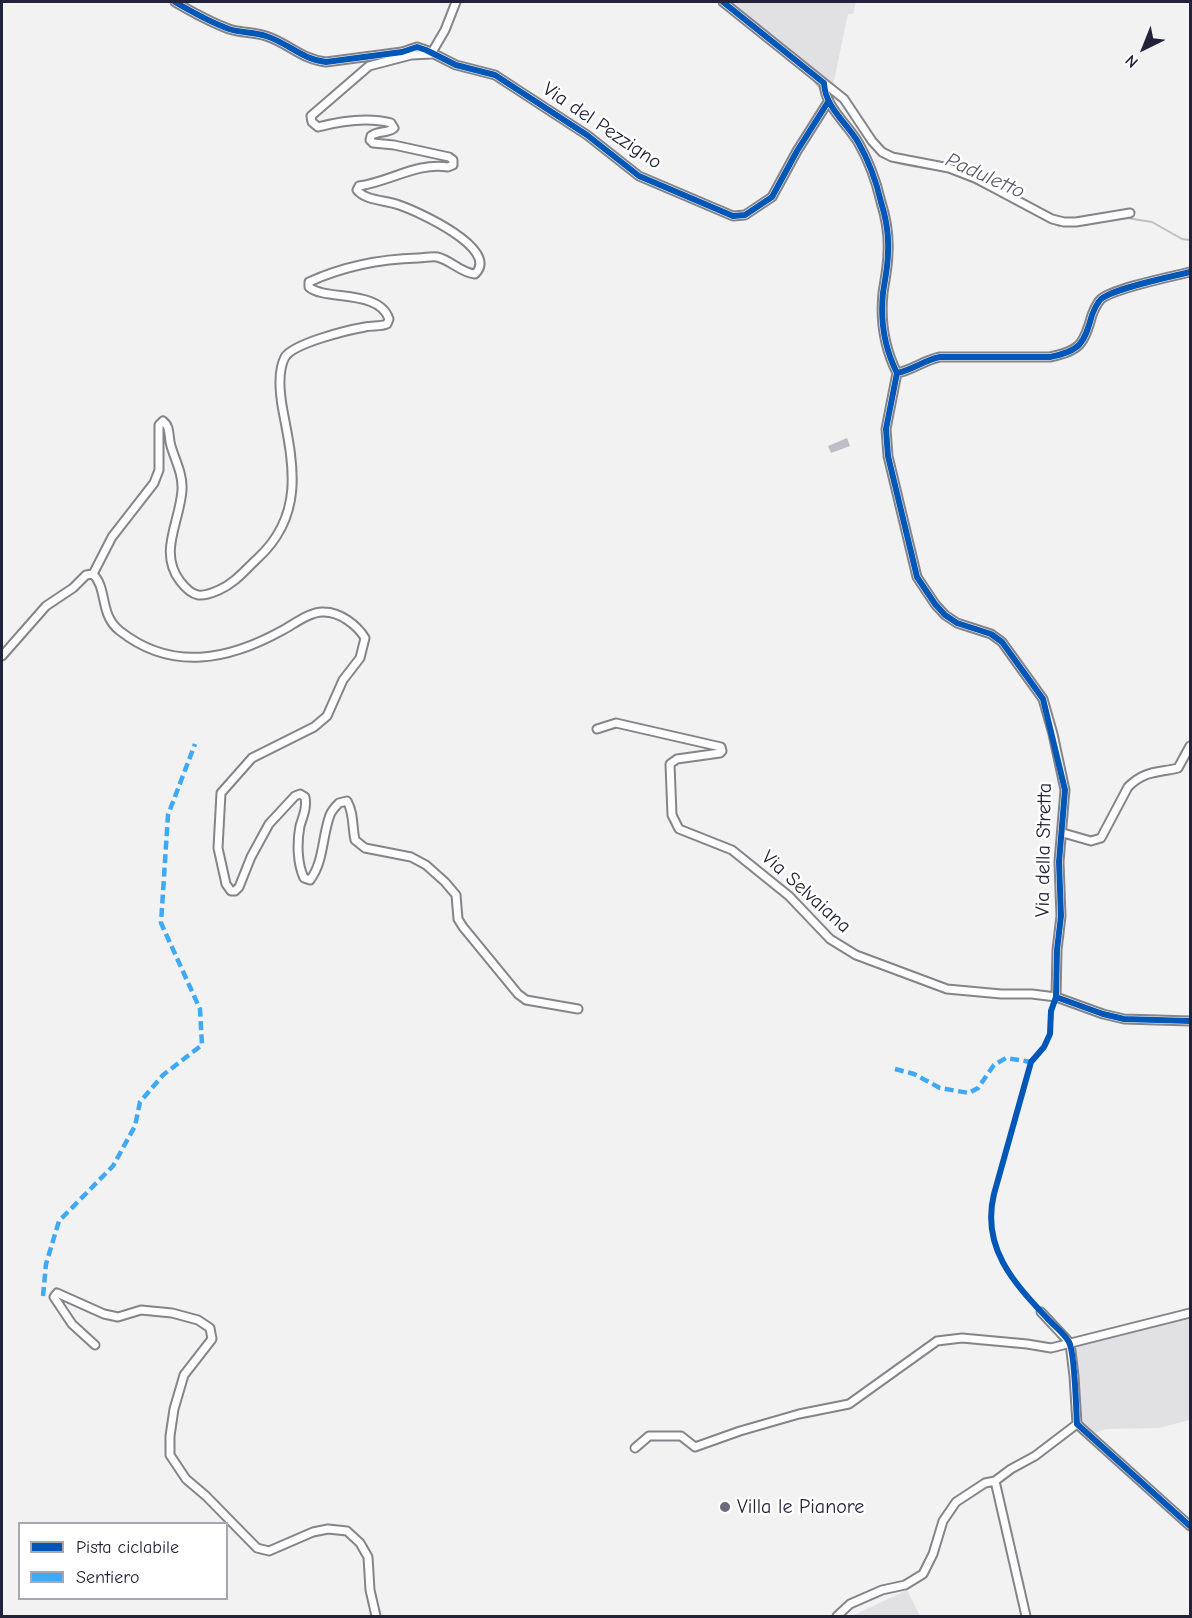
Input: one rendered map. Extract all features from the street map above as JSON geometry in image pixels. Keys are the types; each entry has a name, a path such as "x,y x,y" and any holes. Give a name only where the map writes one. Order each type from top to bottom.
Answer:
{"street":[{"name":"Via del Pezzigno","path":"175,2 201,17 231,29 265,36 286,44 313,61 326,62 402,52 417,47 456,65 495,75 586,135 639,176 733,216 746,215 772,197 826,99"},
{"path":"93,574 112,537 154,483 159,470 159,425 164,421 168,427 170,444 181,481 180,502 169,544 170,558 174,573 185,588 194,594 205,596 231,584 273,545 285,524 291,499 292,471 281,398 281,371 286,356 296,347 353,329 384,326 389,319 387,314 355,296 317,292 309,287 309,282 356,265 434,256 468,273 475,274 479,271 479,257 471,246 451,230 401,205 366,197 357,190 359,186 369,185 404,171 453,165 453,160 394,145 373,143 370,136 374,133 390,132 394,128 391,123 382,120 338,122 318,127 312,122 311,116 369,66 411,55 431,54 445,30 456,2"},
{"path":"723,2 844,99 882,152 892,157 949,168 975,178 1052,219 1064,222 1130,213"},
{"path":"824,85 826,99 857,141 869,162 879,193 886,222 888,251 882,328 886,347 897,374 910,371 940,357 1050,357 1066,354 1077,349 1085,340 1100,300 1113,293 1191,272"},
{"name":"Via della Stretta","path":"897,374 886,429 888,456 901,504 914,569 939,609 957,622 991,634 1002,642 1043,699 1053,734 1065,790 1059,862 1061,916 1057,950 1056,997"},
{"path":"2,656 46,606 73,588 86,575 93,574 99,579 107,616 118,630 167,655 187,658 209,657 238,651 260,643 311,615 323,611 336,614 348,621 361,631 365,638 360,658 343,680 327,716 314,727 252,758 221,793 218,848 226,884 231,891 239,887 251,857 269,824 295,796 300,794 305,797 306,805 298,840 301,871 304,878 310,880 314,875 325,840 330,814 339,803 347,801 353,811 351,824 355,840 365,848 411,857 445,882 456,895 458,919 463,927 518,994 526,1000 578,1009"},
{"name":"Via Selvaiana","path":"597,729 616,723 721,747 720,753 674,760 670,764 675,824 683,831 732,850 789,896 830,939 856,955 947,989 1056,997"},
{"path":"1063,833 1090,841 1101,838 1128,787 1134,781 1154,771 1178,768 1191,746"},
{"path":"1056,997 1103,1014 1124,1018 1191,1021"},
{"path":"95,1346 72,1324 54,1297 57,1293 76,1304 104,1314 118,1317 141,1310 172,1313 198,1320 210,1328 212,1339 184,1376 174,1408 170,1455 186,1479 257,1548 268,1551 321,1530 347,1531 360,1543 368,1557 370,1590 376,1617"},
{"path":"1041,1312 1070,1343 1077,1424 1191,1526"},
{"path":"635,1448 649,1436 681,1436 695,1446 799,1414 849,1404 937,1341 962,1338 1051,1348 1191,1313"},
{"path":"837,1617 850,1604 882,1590 905,1585 923,1574 933,1554 944,1521 956,1502 985,1483 995,1481 1035,1456 1077,1424"},
{"path":"995,1481 1026,1617"}],"shaded area":[{"path":"727,2 856,2 853,14 848,14 833,85"},
{"path":"847,438 850,446 831,453 828,446"},
{"path":"1190,1316 1190,1420 1159,1428 1106,1429 1092,1434 1080,1423 1075,1350 1079,1344"},
{"path":"907,1590 920,1616 852,1616"}],"waterway":[{"name":"Paduletto","path":"750,28 774,47"},
{"name":"Paduletto","path":"811,77 822,91"},
{"name":"Paduletto","path":"828,93 841,101 846,108"},
{"name":"Paduletto","path":"869,143 876,151 892,161 939,170"},
{"name":"Paduletto","path":"953,173 1000,195"},
{"name":"Paduletto","path":"1031,212 1059,226 1076,226 1127,218 1152,222 1182,239 1190,240"}],"marked path":[{"path":"43,1296 46,1264 59,1221 113,1166 135,1126 140,1102 163,1075 202,1045 200,1009 161,923 168,815 195,744"},
{"path":"895,1069 914,1074 940,1088 969,1093 978,1088 994,1065 1006,1058 1031,1062"}],"cycle path":[{"path":"175,2 222,26 266,36 318,61 326,62 402,52 417,47 456,65 495,75 587,135 639,176 733,216 745,215 772,197 797,151 828,102"},
{"path":"723,2 824,83 825,92 832,107 866,156 877,186 887,227 888,257 882,314 886,344 897,373"},
{"path":"897,373 940,357 1050,357 1068,352 1079,345 1083,339 1101,299 1130,287 1190,272"},
{"path":"897,373 886,429 888,456 917,577 945,615 957,623 991,634 1002,642 1043,699 1065,790 1059,862 1061,916 1057,950 1056,997 1051,1011 1050,1034 1044,1047 1031,1062 994,1194 991,1213 996,1247 1012,1277 1069,1342 1074,1369 1077,1424 1190,1526"},
{"path":"1056,997 1124,1019 1190,1021"}],"place":[{"name":"Villa le Pianore","path":"725,1507"}]}
